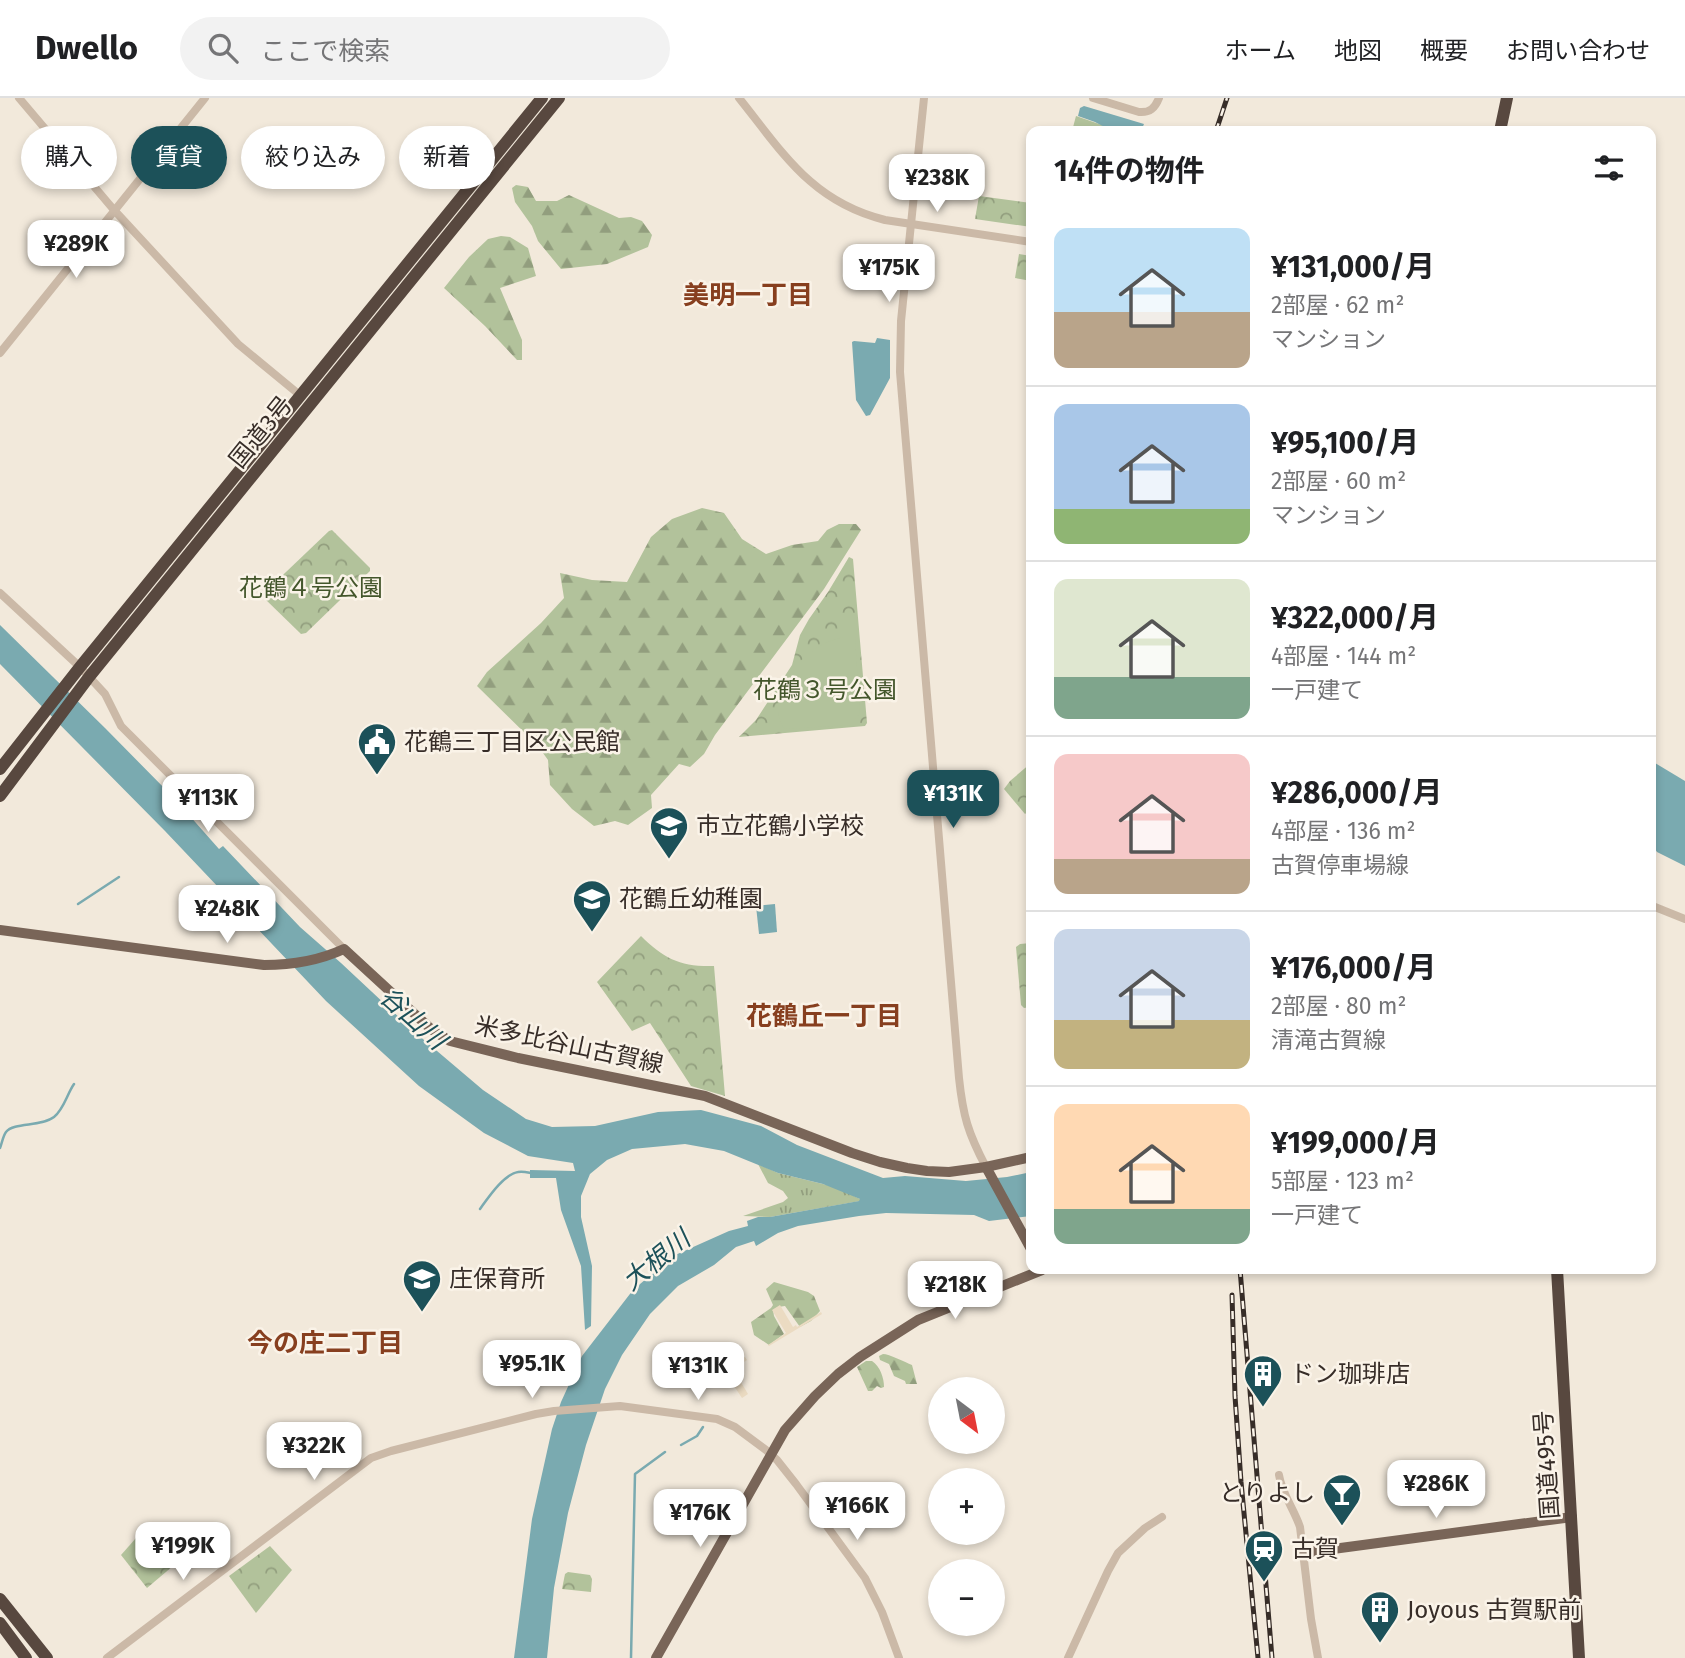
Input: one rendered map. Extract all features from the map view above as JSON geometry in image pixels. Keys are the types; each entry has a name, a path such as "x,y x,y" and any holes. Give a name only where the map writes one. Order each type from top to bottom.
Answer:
{"highway":[{"name":"国道3号","path":"0,796 46,733 80,678 301,396 542,98"},
{"name":"国道3号","path":"0,769 38,722 80,678 559,98"},
{"path":"1501,126 1507,98"},
{"name":"国道495号","path":"1557,1274 1579,1658"},
{"path":"0,1599 47,1658"},
{"path":"0,1623 26,1658"}],"main road":[{"path":"0,930 264,965 297,964 344,949"},
{"name":"米多比谷山古賀線","path":"344,949 432,1030 450,1041 518,1058 705,1096 880,1162 948,1172 989,1171 1026,1159"},
{"path":"989,1171 1026,1240"},
{"path":"656,1658 785,1430 815,1396 860,1357 918,1320 1031,1274"},
{"path":"1303,1553 1572,1517"}],"street":[{"path":"19,98 114,210 238,344 301,396"},
{"path":"0,353 205,98"},
{"path":"739,98 810,182 849,208 911,225 1026,241"},
{"path":"924,98 901,320 900,355 959,1078 966,1124 989,1171"},
{"path":"1093,98 1146,113 1152,109 1158,98"},
{"path":"0,593 80,678 105,694 121,726 344,949"},
{"path":"1656,907 1685,919"},
{"path":"107,1658 371,1458 536,1414 620,1406 717,1419 735,1427 772,1455 865,1578 882,1612 899,1658"},
{"path":"1279,1475 1281,1488 1300,1527 1318,1658"},
{"path":"1068,1658 1118,1553 1145,1528 1162,1517"}],"green space":[{"path":"1076,116 1103,126 1073,126"},
{"path":"516,185 528,187 536,201 557,201 569,195 619,218 631,217 642,221 652,235 648,247 607,264 561,269 538,241 532,226 515,202 512,188"},
{"path":"979,196 1026,202 1026,226 975,219"},
{"path":"510,237 528,248 536,276 500,288 522,340 522,360 517,360 444,288 469,257 488,239"},
{"path":"1019,254 1026,255 1026,280 1015,278"},
{"path":"702,508 724,513 742,539 766,554 792,545 818,541 827,530 839,524 856,524 861,530 824,589 715,735 704,754 690,767 679,764 651,795 652,808 628,825 615,821 594,826 572,809 550,785 548,760 538,746 477,686 487,672 564,598 560,573 592,580 627,582 651,537 672,519"},
{"name":"花鶴４号公園","path":"332,530 370,571 306,633 301,634 264,598 264,593"},
{"name":"花鶴３号公園","path":"849,557 853,559 867,723 865,726 739,737 756,720 792,665 800,635"},
{"path":"844,637 855,637 860,713 850,725 784,729 778,704 795,668 816,648"},
{"path":"1026,767 1025,814 1004,789"},
{"path":"641,936 657,951 674,960 692,965 714,966 725,1096 691,1086 650,1023 632,1031 597,982"},
{"path":"1026,943 1024,1008 1021,1005 1016,947"},
{"path":"758,1164 778,1173 835,1187 860,1201 770,1217 743,1216 788,1198 783,1191 768,1183"},
{"path":"774,1282 808,1292 814,1296 820,1311 811,1321 800,1327 785,1306 773,1310 784,1334 769,1345 754,1335 751,1322 773,1305 766,1289"},
{"path":"883,1354 912,1365 917,1384 906,1384 894,1376 889,1364 880,1360 879,1356"},
{"path":"866,1361 872,1361 877,1366 884,1387 877,1386 868,1391 857,1367"},
{"path":"144,1529 173,1566 147,1588 121,1555"},
{"path":"270,1546 292,1570 256,1613 229,1576"},
{"path":"568,1572 590,1575 591,1592 562,1589 565,1574"}],"shaded area":[{"path":"780,1305 793,1327 821,1312 822,1314 769,1346 786,1333 772,1310"},
{"path":"740,1357 747,1360 733,1369 748,1394 742,1398 730,1380 725,1377 723,1379 718,1372"}],"water":[{"path":"1084,106 1144,124 1103,126 1078,116 1080,108"},
{"path":"877,338 890,340 890,378 870,415 866,416 856,400 852,342 875,343"},
{"path":"0,625 173,797 219,849 223,846 300,927 417,1034 483,1090 526,1119 552,1127 595,1126 658,1112 701,1110 761,1126 797,1145 883,1178 905,1176 966,1181 1026,1173 1026,1217 989,1221 974,1215 886,1213 798,1226 778,1233 756,1246 754,1241 736,1247 714,1265 678,1286 650,1314 622,1355 605,1389 586,1445 568,1513 554,1588 547,1658 514,1658 532,1519 552,1429 582,1356 633,1290 673,1256 729,1231 748,1226 747,1221 758,1217 860,1199 823,1184 778,1173 724,1151 685,1144 632,1149 607,1160 590,1174 581,1196 581,1217 592,1266 591,1326 585,1330 581,1266 561,1210 556,1178 530,1178 530,1170 575,1171 573,1163 528,1156 484,1133 419,1086 326,1001 165,831 0,664"},
{"path":"1656,764 1685,781 1685,866 1657,852"},
{"path":"775,904 777,932 759,934 756,906"}],"waterway":[{"path":"78,904 119,877"},
{"path":"0,1148 10,1129 54,1117 74,1084"},
{"path":"480,1209 507,1177 520,1172 531,1173"},
{"path":"681,1445 697,1436 703,1427"},
{"path":"631,1658 635,1474 665,1452"}],"railway":[{"path":"1218,126 1227,98"},
{"path":"1240,1274 1272,1658"},
{"path":"1232,1295 1241,1482 1258,1658"}],"place":[{"name":"花鶴三丁目区公民館","path":"377,776"},
{"name":"市立花鶴小学校","path":"669,860"},
{"name":"花鶴丘幼稚園","path":"592,933"},
{"name":"庄保育所","path":"422,1313"},
{"name":"ドン珈琲店","path":"1263,1408"},
{"name":"とりよし","path":"1342,1527"},
{"name":"古賀","path":"1264,1583"},
{"name":"Joyous 古賀駅前","path":"1380,1644"}],"district":[{"name":"美明一丁目","path":"748,295"},
{"name":"花鶴丘一丁目","path":"824,1016"},
{"name":"今の庄二丁目","path":"325,1343"}],"water label":[{"name":"谷山川","path":"413,1018"},
{"name":"大根川","path":"656,1260"}]}
